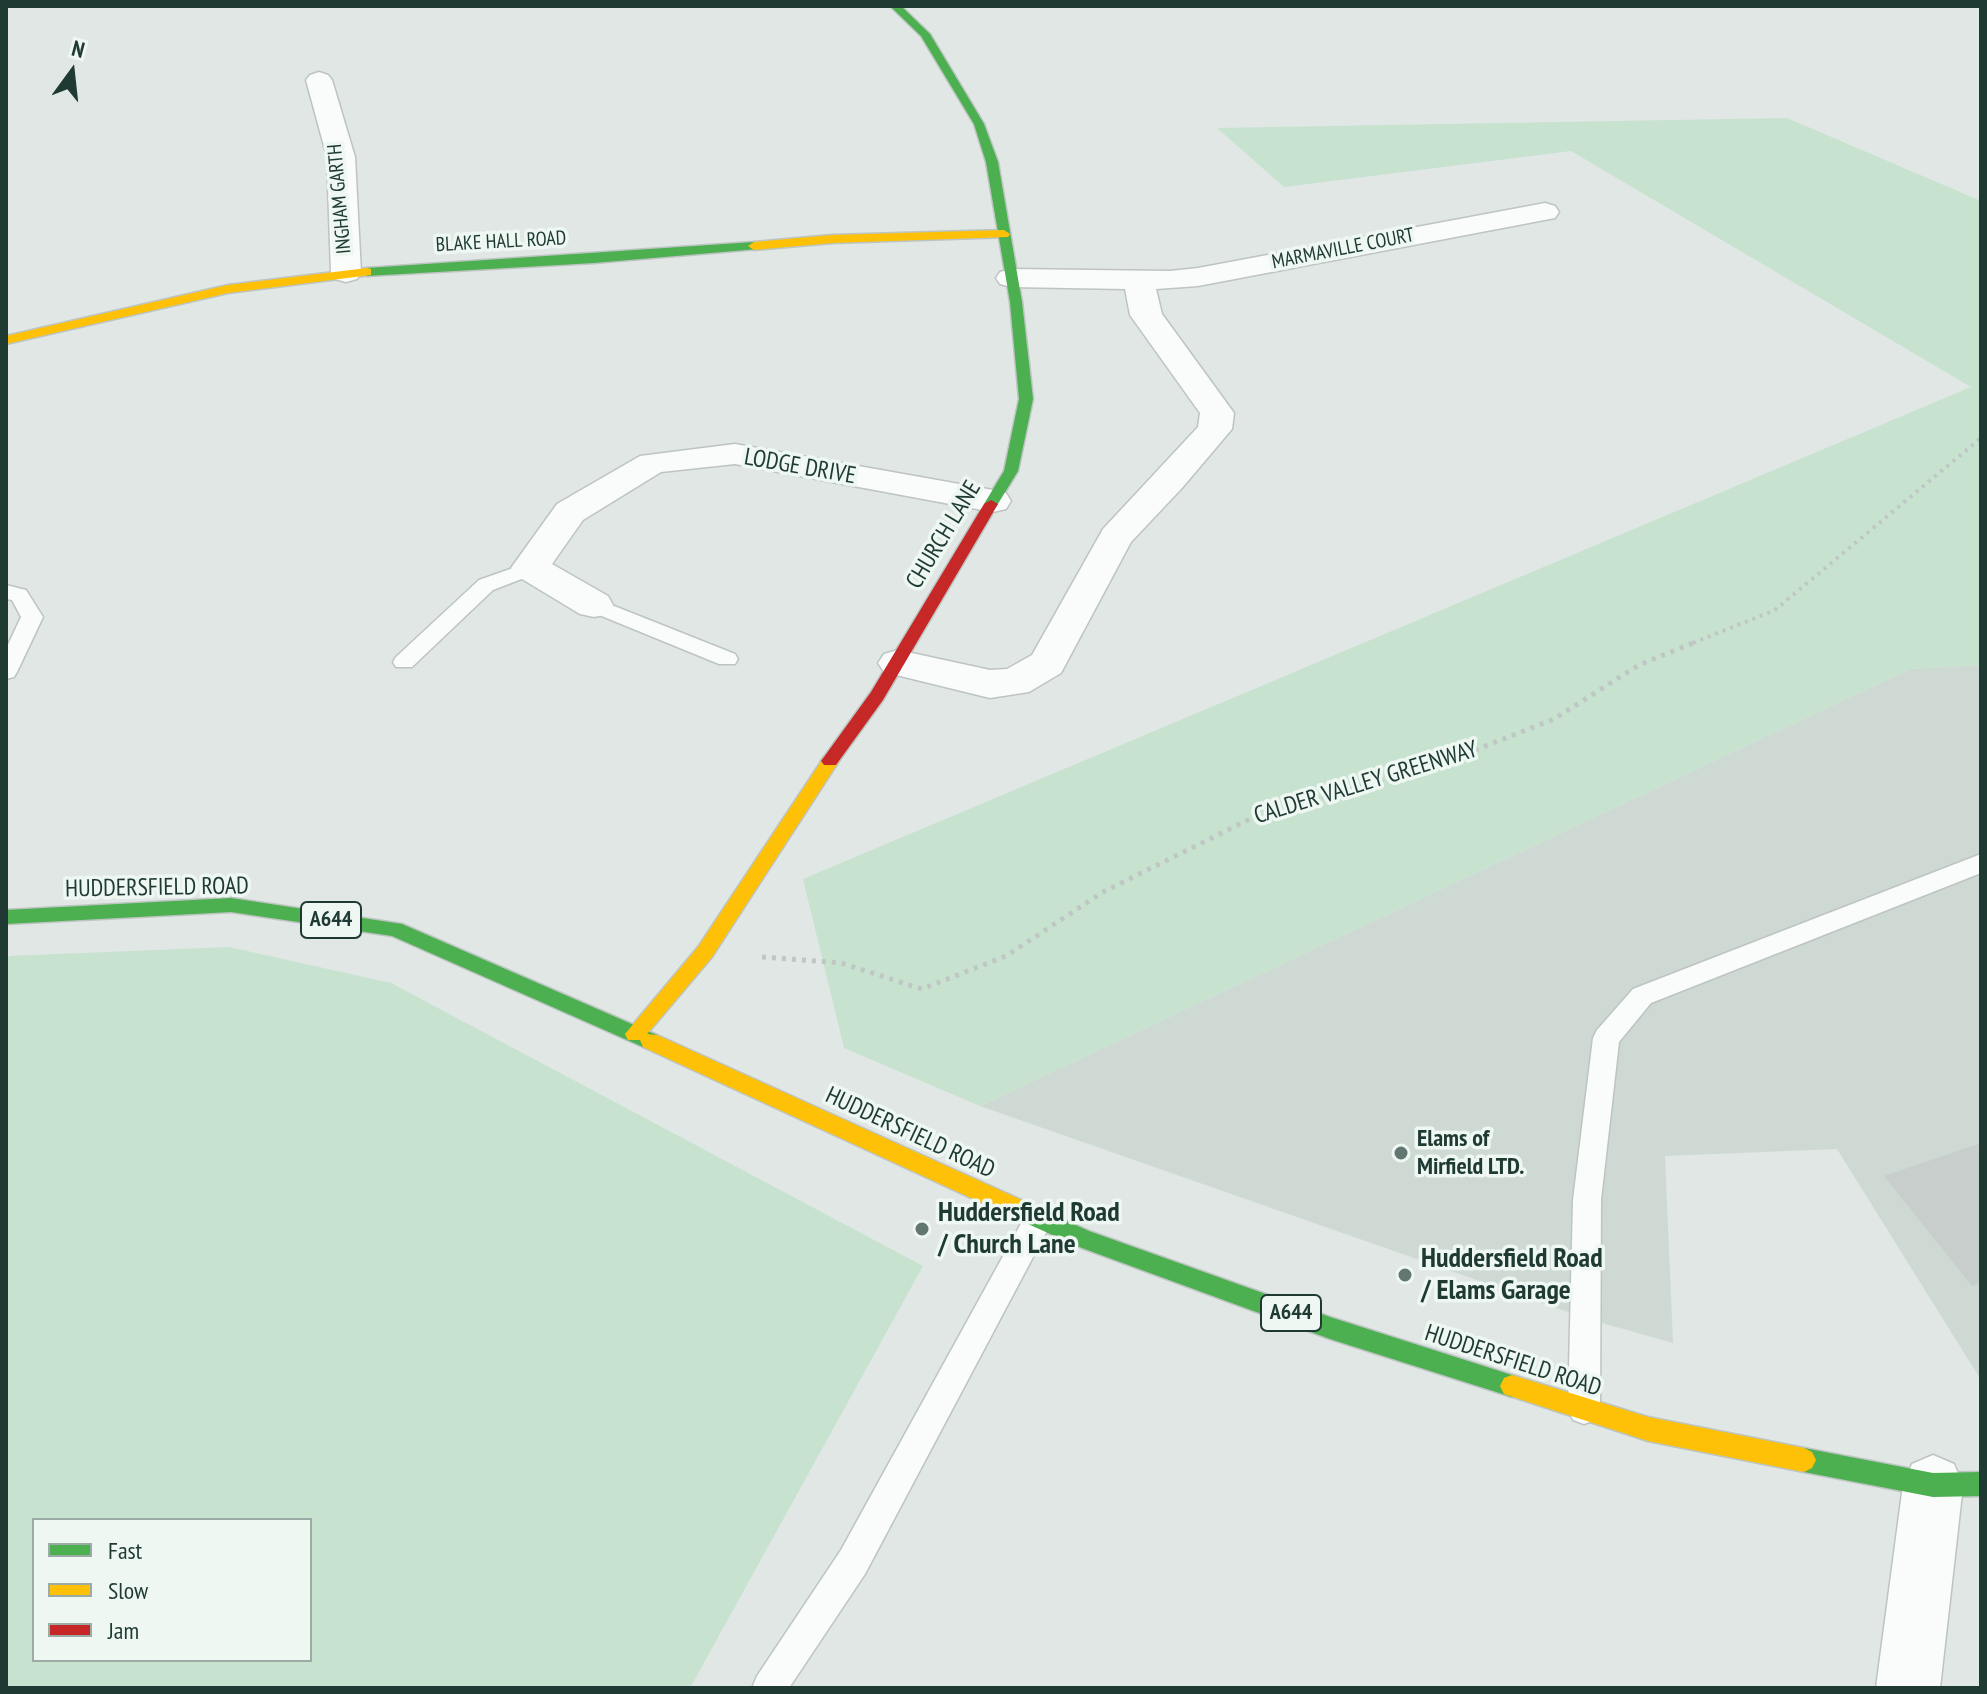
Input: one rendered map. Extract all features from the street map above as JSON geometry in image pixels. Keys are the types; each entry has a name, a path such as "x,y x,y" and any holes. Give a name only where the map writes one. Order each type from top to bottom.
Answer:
{"main road":[{"name":"CHURCH LANE","path":"635,1034 705,952 802,800 898,663 1011,471 1026,399 992,162 979,124 925,34 895,6"},
{"name":"BLAKE HALL ROAD","path":"6,340 228,289 346,273 594,259 832,239 1004,234"},
{"name":"HUDDERSFIELD ROAD","path":"6,917 231,905 395,929 635,1034 1082,1238 1330,1328 1648,1429 1957,1484"}],"street":[{"name":"INGHAM GARTH","path":"319,80 341,157 346,273"},
{"name":"MARMAVILLE COURT","path":"1011,278 1139,280 1198,277 1545,212"},
{"path":"898,663 990,684 1015,682 1034,674 1047,664 1116,537 1179,472 1215,429 1217,413 1146,315 1139,280"},
{"name":"LODGE DRIVE","path":"530,568 570,512 652,463 735,454 993,501"},
{"path":"530,568 594,605"},
{"path":"1908,1688 1957,1484"}],"lane":[{"path":"404,662 486,585 530,568"},
{"path":"6,592 19,595 32,617 6,672"},
{"path":"594,605 727,659"},
{"path":"1584,1409 1587,1200 1606,1038 1642,996 1981,863"},
{"path":"769,1688 853,1562 1039,1218"}],"path":[{"name":"CALDER VALLEY GREENWAY","path":"705,952 841,963 922,989 1006,956 1103,892 1256,816 1445,762 1554,719 1639,665 1775,610 1981,438"}],"shaded area":[{"path":"1981,665 1981,1380 1837,1149 1665,1156 1673,1343 1588,1319 980,1106 1910,669"}],"green space":[{"path":"1787,118 1981,201 1981,665 1910,669 980,1106 844,1048 803,879 1971,387 1571,151 1284,187 1217,128"},
{"path":"229,947 391,983 923,1266 690,1688 6,1688 6,965 9,956"}],"building":[{"path":"1981,1143 1981,1283 1972,1286 1884,1176"}],"traffic: fast":[{"path":"895,6 925,34 979,124 992,162 1016,302 1026,399 1011,471 991,504"},
{"path":"367,272 754,246"},
{"path":"6,917 231,905 395,929 650,1041"},
{"path":"1029,1214 1082,1238 1330,1328 1512,1386"},
{"path":"1804,1460 1933,1485 1981,1484"}],"traffic: slow":[{"path":"754,246 832,239 1004,234"},
{"path":"6,340 228,289 367,272"},
{"path":"635,1034 705,952 830,761"},
{"path":"650,1041 1029,1214"},
{"path":"1512,1386 1648,1429 1804,1460"}],"traffic: jam":[{"path":"830,761 877,696 991,504"}],"place":[{"name":"Elams of Mirfield LTD.","path":"1401,1153"},
{"name":"Huddersfield Road / Church Lane","path":"922,1229"},
{"name":"Huddersfield Road / Elams Garage","path":"1405,1275"}]}
